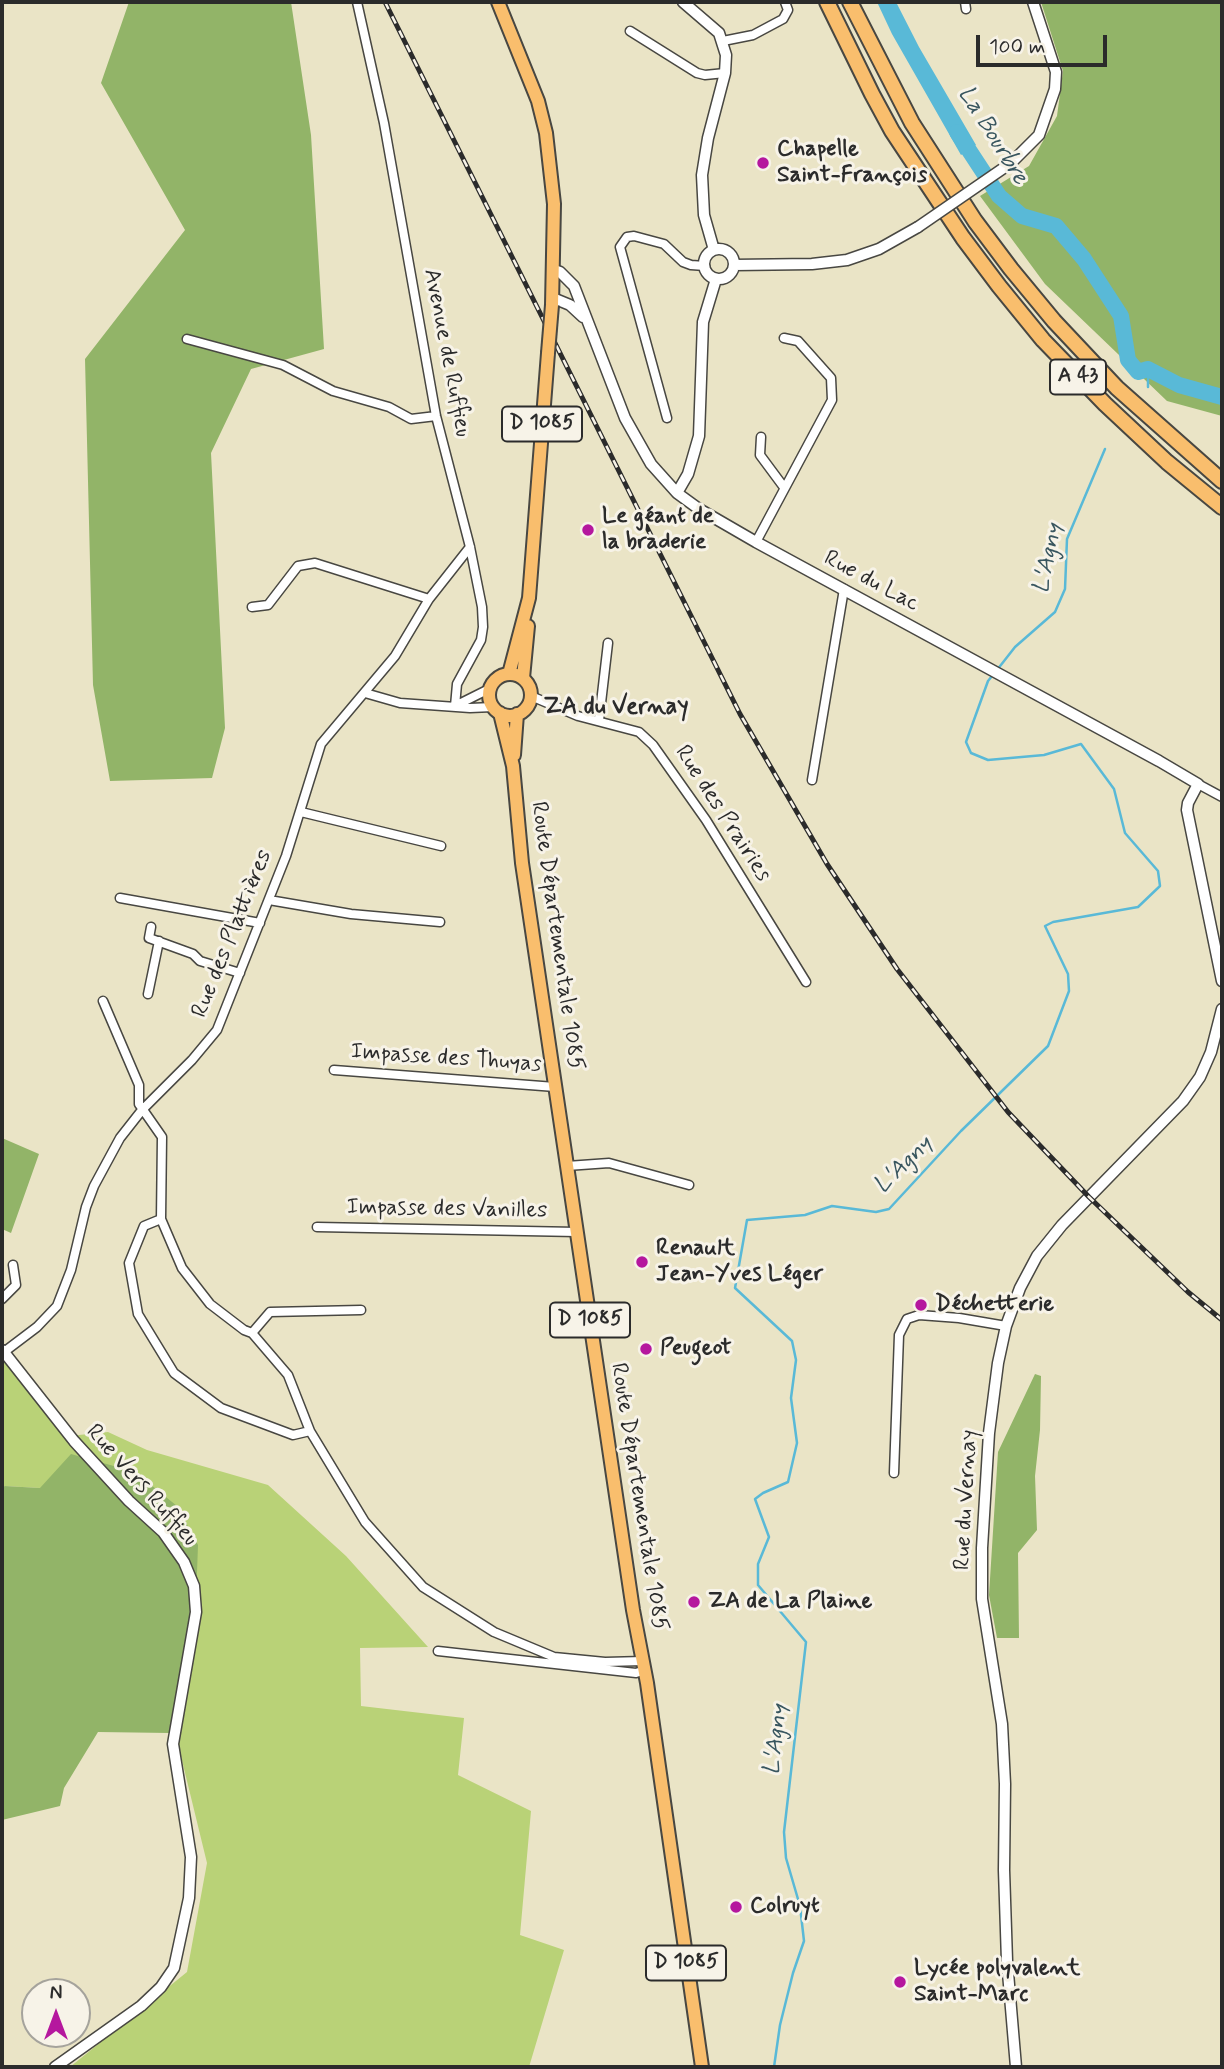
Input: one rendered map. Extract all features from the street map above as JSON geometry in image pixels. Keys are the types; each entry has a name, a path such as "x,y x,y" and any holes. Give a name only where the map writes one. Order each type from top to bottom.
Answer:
{"highway":[{"name":"A 43","path":"827,2 898,140 962,238 999,286 1052,349 1105,404 1167,462 1222,508"},
{"name":"A 43","path":"850,2 891,87 912,123 1011,270 1117,388 1222,481"}],"main road":[{"name":"D 1085","path":"498,2 535,91 546,133 554,204 553,302 523,678"},
{"name":"D 1085","path":"509,674 529,598"},
{"path":"509,674 523,678 531,696 524,710 508,716 496,710 489,698 493,681 509,674"},
{"name":"D 1085","path":"496,710 513,766"},
{"name":"D 1085","path":"513,766 517,714"},
{"name":"Route Départementale 1085","path":"513,766 522,863 702,2067"}],"street":[{"name":"Avenue de Ruffieu","path":"357,2 384,123 436,416 470,547 483,627 481,640 457,684 455,706"},
{"path":"682,2 719,33 726,55 702,175 704,215 714,250"},
{"path":"723,41 753,35 783,19 788,10 785,2"},
{"path":"734,265 812,264 847,260 878,249 918,227 1011,163 1039,135 1055,89 1056,72 1033,2"},
{"path":"629,31 697,73 724,73"},
{"path":"667,418 620,247 627,237 634,236 664,244 682,262 705,266"},
{"path":"714,250 730,254 734,265 726,278 716,279 707,273 706,258 714,250"},
{"name":"Rue du Lac","path":"554,270 560,272 574,286 625,418 651,464 677,494 755,542 1222,797"},
{"path":"677,494 688,474 699,436 702,322 716,279"},
{"path":"553,302 570,305 586,320"},
{"path":"755,542 832,400 831,378 798,341 784,338"},
{"path":"187,339 283,365 333,391 389,407 411,419 436,416"},
{"path":"761,437 760,454 783,486"},
{"name":"Rue des Plattières","path":"3,1350 37,1327 57,1306 71,1270 84,1214 94,1186 120,1138 142,1110 192,1060 217,1030 301,812 321,744 395,656 429,599 470,547"},
{"path":"252,607 268,605 298,566 314,563 429,599"},
{"path":"812,780 844,589"},
{"path":"599,720 608,643"},
{"path":"455,706 489,690"},
{"path":"365,692 400,703 496,710"},
{"name":"Rue des Prairies","path":"531,696 578,716 639,732 659,753 706,820 806,982"},
{"path":"1199,784 1187,810 1222,981"},
{"path":"301,812 441,846"},
{"path":"120,898 260,923"},
{"path":"269,900 351,914 440,922"},
{"path":"151,927 149,938 193,954 200,961 240,973"},
{"path":"148,993 159,942"},
{"path":"103,1001 139,1085 139,1104 162,1137 160,1219 182,1268 210,1304 252,1333 288,1375 310,1431 365,1522 423,1587 494,1632 554,1657 644,1665"},
{"name":"Rue du Vernay","path":"1016,2067 1003,1870 1005,1784 1002,1724 982,1599 982,1548 994,1385 1006,1326 1020,1288 1037,1256 1049,1239 1183,1101 1200,1077 1211,1052 1222,1009"},
{"name":"Impasse des Thuyas","path":"334,1070 555,1087"},
{"path":"568,1166 610,1163 689,1185"},
{"path":"160,1219 144,1226 129,1263 138,1314 174,1373 221,1408 293,1436 310,1431"},
{"name":"Impasse des Vanilles","path":"317,1227 576,1232"},
{"path":"2,1299 16,1285 13,1265"},
{"path":"252,1333 270,1312 361,1310"},
{"path":"894,1473 899,1335 907,1319 919,1315 1006,1326"},
{"name":"Rue Vers Ruffieu","path":"3,1350 74,1441 118,1490 163,1532 184,1562 194,1586 196,1612 173,1744 191,1857 189,1898 174,1968 141,2006 55,2067"},
{"path":"438,1651 636,1673 644,1665"}],"green space":[{"path":"129,2 291,2 311,135 324,349 251,369 211,453 225,728 212,778 110,781 93,685 85,359 185,230 101,83"},
{"path":"1041,2 1222,2 1222,416 1167,401 1045,284 980,196 1029,166 1057,116 1063,71"},
{"path":"2,1138 39,1154 11,1233 2,1229"},
{"path":"2,1347 69,1436 108,1432 147,1450 268,1485 346,1556 428,1647 360,1648 361,1706 464,1718 458,1775 531,1811 520,1935 564,1950 529,2067 70,2067 187,1972 207,1863 178,1744 185,1655 40,1488 2,1487"},
{"path":"1035,1374 1041,1376 1040,1430 1035,1476 1037,1530 1018,1553 1019,1638 997,1638 989,1595 998,1452"},
{"path":"71,1454 135,1472 177,1506 198,1545 196,1600 170,1733 98,1732 64,1788 60,1806 2,1820 2,1487 40,1488"}],"water":[{"path":"877,2 896,2 976,145 961,155 892,34"}],"waterway":[{"name":"La Bourbre","path":"957,132 999,196 1022,216 1056,226 1084,259 1121,316 1128,360 1138,372 1148,369 1179,385 1222,397"},
{"name":"L'Agny","path":"1148,369 1148,387"},
{"name":"L'Agny","path":"997,670 1015,647 1055,612 1065,589 1067,539 1105,449"},
{"name":"L'Agny","path":"774,2067 780,2025 804,1941 800,1906 786,1858 784,1832 806,1642 758,1585 758,1564 769,1537 755,1499 788,1482 797,1443 791,1398 796,1360 792,1341 735,1288 747,1220 805,1215 832,1206 876,1212 889,1209 961,1131 1048,1046 1069,991 1068,974 1045,926 1053,922 1138,907 1160,886 1158,871 1125,833 1114,789 1081,744 1044,755 988,760 971,753 966,742 992,676"}],"railway":[{"path":"385,2 740,714 827,864 897,969 1008,1112 1089,1197 1188,1292 1222,1320"}],"place":[{"name":"Chapelle Saint-François","path":"763,163"},
{"name":"Le géant de la braderie","path":"588,530"},
{"name":"Renault Jean-Yves Léger","path":"642,1262"},
{"name":"Déchetterie","path":"921,1305"},
{"name":"Peugeot","path":"646,1349"},
{"name":"ZA de La Plaine","path":"694,1602"},
{"name":"Colruyt","path":"736,1907"},
{"name":"Lycée polyvalent Saint-Marc","path":"900,1982"}],"district":[{"name":"ZA du Vernay","path":"616,708"}]}
